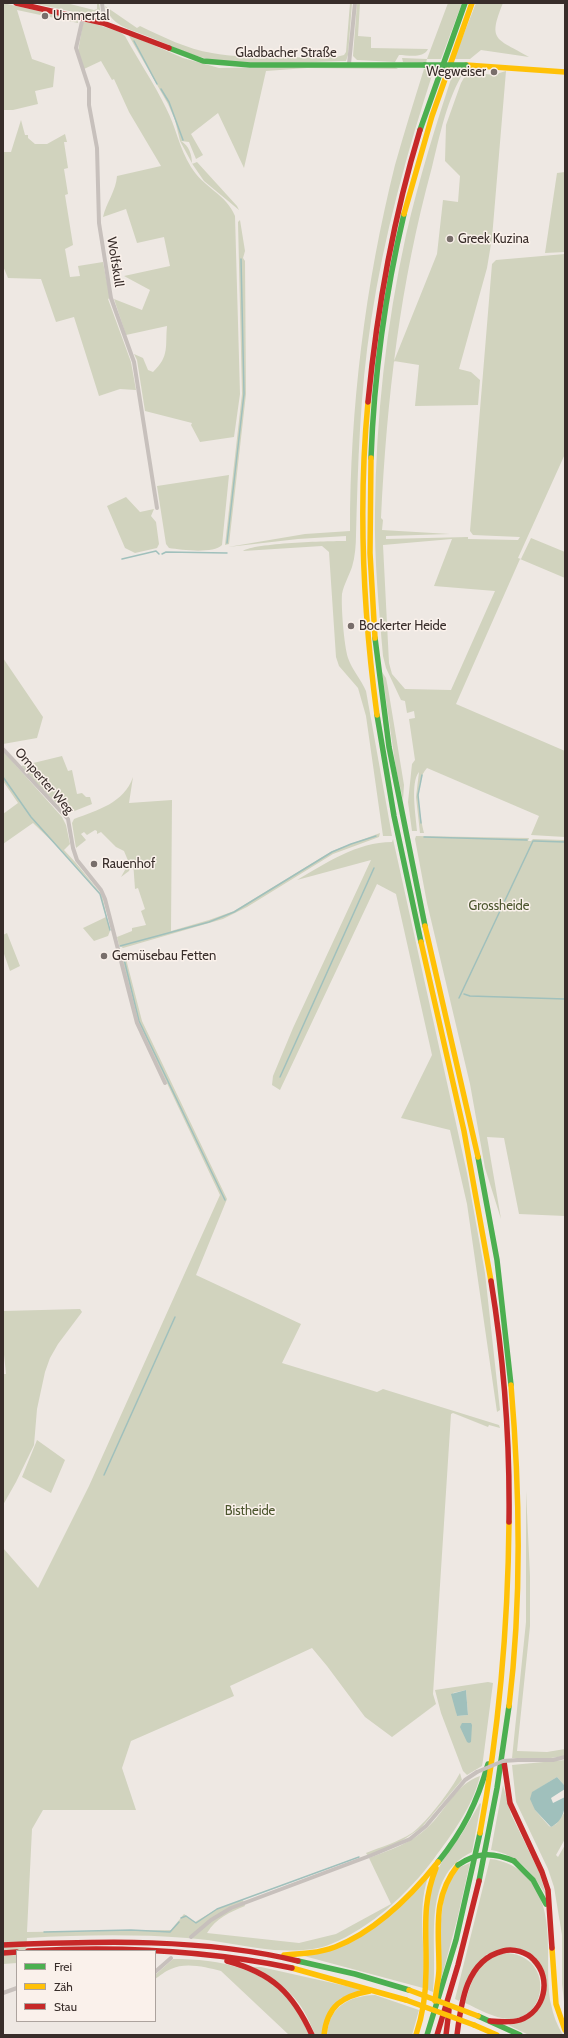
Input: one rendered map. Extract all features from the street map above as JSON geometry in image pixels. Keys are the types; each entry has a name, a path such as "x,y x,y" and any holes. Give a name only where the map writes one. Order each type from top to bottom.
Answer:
{"main road":[{"name":"Gladbacher Straße","path":"16,3 83,17 103,23 203,60 250,65 466,65 565,72"},
{"path":"427,2035 447,1975 462,1921 487,1800 496,1738 506,1625 508,1482 503,1371 486,1247 465,1135 422,944 381,742 369,650 362,547 365,428 376,324 383,283 394,228 419,135 435,83 464,3"},
{"path":"437,2035 452,1990 473,1910 503,1754 512,1666 518,1581 516,1449 502,1292 490,1224 473,1136 416,883 388,742 377,664 370,517 372,428 376,383 400,231 425,138 472,3"},
{"path":"416,2035 425,2001 427,1981 425,1924 427,1895 433,1876 479,1798 496,1738"},
{"path":"503,1754 510,1803 542,1872 548,1890 556,2004 565,2030"},
{"path":"274,1955 308,1954 329,1949 348,1941 379,1920 410,1894 448,1849"},
{"path":"432,2020 438,1976 439,1903 444,1884 458,1865 473,1856 484,1853 503,1856 514,1860 524,1868 538,1885 551,1916"},
{"path":"3,1945 60,1941 130,1941 179,1944 274,1955 355,1974 409,1990 478,2016 520,2035"},
{"path":"457,2035 464,1994 471,1977 478,1966 489,1955 496,1952 510,1949 522,1952 533,1959 541,1970 544,1982 542,1999 526,2018 509,2022 490,2021"},
{"path":"42,1950 151,1950"},
{"path":"156,1950 186,1952 233,1958 298,1969 406,2000 497,2035"},
{"path":"3,1953 16,1952"},
{"path":"186,1952 247,1967 272,1979 293,1998 302,2011 312,2035"},
{"path":"324,2035 328,2018 338,2003 355,1993 374,1990"},
{"path":"446,2035 452,1990"}],"street":[{"path":"102,3 104,18 103,23"},
{"path":"349,64 355,3"},
{"name":"Wolfskull","path":"83,17 76,48 89,88 89,105 97,148 99,223 111,298 134,362 157,508"},
{"name":"Omperter Weg","path":"3,748 68,819 72,848 77,860 101,890 105,899 137,1024 165,1083"},
{"path":"191,1937 211,1920 231,1908 372,1855 410,1839 426,1826 465,1780 477,1772 503,1761 553,1760 565,1758"},
{"path":"156,1971 171,1958"},
{"path":"3,1993 16,1988"}],"green space":[{"path":"3,3 78,20 78,23 17,10 32,59 55,67 53,87 35,91 38,104 13,110 3,110"},
{"path":"32,3 66,3 94,10 97,9 97,3 99,3 101,16 97,17"},
{"path":"350,3 352,3 348,55 346,61 265,63 219,61 191,54 122,26 112,18 105,6 137,28 140,26 193,49 241,57 290,58 336,57 344,55 346,52"},
{"path":"357,3 360,3 358,36 371,37 371,48 428,49 426,52 411,56 399,55 395,62 357,60 353,56"},
{"path":"448,3 462,3 441,59 427,59"},
{"path":"476,3 503,3 496,25 498,38 502,42 529,57 481,50 470,59 454,59"},
{"path":"86,21 120,32 125,36 161,99 169,115 183,152 191,167 202,180 226,202 235,216 240,394 234,437 200,442 191,425 192,423 145,411 137,360 134,354 143,358 148,370 153,372 162,361 166,350 167,326 126,335 114,299 142,310 150,290 124,276 170,266 164,237 137,243 126,209 103,217 115,187 117,176 161,166 129,112 114,79 112,80 101,61 84,69 78,51 83,23"},
{"path":"129,36 135,37 183,58 219,68 334,66 395,67 398,69 307,68 266,71 244,168 218,113 191,134 203,155 196,159 189,142 181,141 190,151 192,163 180,141 175,120 168,104"},
{"path":"402,58 427,59 426,63 403,62"},
{"path":"424,69 434,69 397,194 376,289 371,321 362,401 355,551 352,567 342,594 345,644 348,658 366,691 392,836 383,836 366,716 358,688 339,666 336,657 329,552 322,546 243,551 250,548 276,544 346,541 346,536 298,539 228,547 305,534 350,531 356,393 361,347 375,256 395,165"},
{"path":"454,70 465,70 453,92 441,130 411,254 403,298 391,385 387,429 381,518 383,520 382,530 450,534 386,536 386,539 468,537 468,539 518,540 520,537 473,535 470,531 492,264 496,260 565,254 565,454 518,558 521,559 531,538 565,552 565,578 520,559 456,704 565,751 565,837 531,835 539,816 427,768 420,782 419,790 424,833 420,833 416,797 419,772 416,777 414,792 417,831 412,831 408,802 412,764 415,760 409,719 415,718 414,711 407,713 405,701 401,700 386,668 383,656 377,584 375,529 377,441 383,372 393,303 406,235 422,172","holes":["452,539 434,586 495,591 451,690 405,689 392,674 389,663 383,545"]},
{"path":"506,71 492,238 487,268 459,369 471,372 480,380 478,405 415,406 419,365 394,361 437,254 443,200 458,202 460,176 445,161 446,125 465,76 472,72 493,75"},
{"path":"21,120 25,135 28,135 28,138 35,144 47,144 65,134 67,142 64,142 68,168 64,169 68,194 65,195 73,245 65,249 70,277 80,276 78,266 103,262 110,298 108,299 131,362 136,390 120,389 99,396 74,317 56,322 41,279 8,278 3,266 3,152 11,152"},
{"path":"197,162 239,210 204,181 192,164"},
{"path":"565,172 565,252 545,253 557,173"},
{"path":"240,220 245,251 243,258 245,261 246,394 229,544 225,545 242,394 238,222"},
{"path":"229,475 222,545 212,550 169,548 166,544 157,486"},
{"path":"126,497 140,512 154,509 151,516 156,522 159,544 157,548 135,553 125,548 107,506"},
{"path":"3,658 43,717 37,738 3,744"},
{"path":"382,672 386,678 388,688 404,785 403,800 396,769"},
{"path":"3,751 62,817 66,825 70,844 64,850 102,895 110,931 108,936 94,941 83,928 106,917 100,894 62,851 33,823 3,844 3,814 18,803 3,781"},
{"path":"62,756 68,771 72,770 77,794 82,793 86,797 90,797 92,804 67,814 21,766"},
{"path":"133,777 129,803 172,800 171,931 234,911 332,851 380,833 379,837 333,854 247,907 223,919 123,948 119,945 117,937 132,931 132,928 146,925 141,911 145,909 138,888 135,889 133,861 129,871 121,877 129,863 124,851 116,847 101,832 97,834 97,831 95,830 87,835 84,832 81,834 86,840 76,848 72,823 74,819 101,809 117,799 129,786"},
{"name":"Grossheide","path":"416,836 529,838 528,841 533,839 565,840 565,1216 519,1214 504,1138 487,1137 501,1219 485,1168 470,1084 427,903 415,839"},
{"path":"393,839 467,1173 485,1273 500,1410 497,1412 467,1204 450,1130 401,1118 432,1055 396,894 377,884 280,1090 272,1085 273,1076 293,1028 371,860 297,880 342,855 366,846 392,842"},
{"path":"7,933 20,966 10,971 3,951 3,935"},
{"name":"Bistheide","path":"124,951 142,1021 227,1199 196,1275 301,1324 282,1363 377,1392 383,1389 499,1425 500,1428 489,1425 488,1427 453,1413 451,1414 433,1694 436,1704 392,1737 365,1717 312,1648 230,1686 234,1696 131,1741 122,1768 136,1810 43,1810 32,1829 27,1932 171,1930 184,1914 195,1922 217,1909 243,1900 245,1906 219,1919 207,1933 299,1943 336,1934 391,1904 369,1858 400,1846 421,1833 433,1822 464,1785 480,1776 467,1810 423,1873 400,1897 374,1919 346,1937 331,1944 303,1950 274,1950 198,1939 147,1936 107,1935 27,1938 26,1950 16,1950 16,1963 3,1964 3,1548 38,1588 89,1486 220,1195 138,1022 121,955"},
{"path":"80,1309 82,1312 58,1344 50,1358 45,1372 37,1409 34,1445 3,1505 3,1374 6,1374 3,1345 3,1311"},
{"path":"37,1440 65,1460 51,1493 22,1477"},
{"path":"526,1491 530,1576 530,1626 517,1751 547,1752 565,1749 565,1756 544,1759 512,1758 526,1622"},
{"path":"488,1682 493,1683 482,1766 467,1775 463,1771 441,1713 435,1690","holes":["466,1690 468,1715 457,1716 453,1693"]},
{"path":"565,1760 565,1786 557,1777 533,1792 535,1810 549,1826 551,1827 556,1824 565,1812 565,1839 556,1855 558,1857 565,1845 565,2011 562,1984 562,1935 554,1887 548,1869 516,1802 512,1765"},
{"path":"460,1773 462,1780 421,1828 400,1842 368,1856 366,1853 401,1839 418,1828 451,1788"},
{"path":"503,1785 511,1814 540,1874 546,1895 524,1866 501,1852 491,1850"},
{"path":"480,1803 472,1852 455,1863 444,1878 438,1895 435,1914 433,1992 428,1990 428,1899 436,1873 445,1856 461,1835"},
{"path":"490,1859 504,1862 513,1866 525,1875 536,1889 542,1903 548,1936 549,1988 551,2004 563,2035 529,2035 508,2025 537,2010 544,1977 522,1951 487,1954 459,2001 455,1999"},
{"path":"470,1863 457,1920 439,1987 439,1936 445,1886 460,1867"},
{"path":"428,1877 422,1918 424,1960 423,1988 304,1956 350,1942"},
{"path":"508,1953 523,1957 533,1966 539,1976 540,1988 538,2000 531,2010 522,2017 509,2019 492,2015 465,2003 474,1977 483,1964 498,1955"},
{"path":"173,1959 190,1959 225,1964 258,1975 273,1984 286,1996 297,2010 309,2035 289,2035 221,1971 202,1967 183,1966 169,1970 156,1978 156,1974"},
{"path":"253,1967 261,1967 364,1990 341,1998 322,2035 315,2035 310,2022 292,1995 275,1981"},
{"path":"375,1995 419,2010 412,2035 327,2035 332,2017 336,2010 342,2005 356,1998"}],"water":[{"path":"466,1690 468,1715 457,1716 451,1694"},
{"path":"462,1723 471,1723 472,1725 471,1742 469,1743 467,1742 460,1727"},
{"path":"557,1777 565,1786 565,1789 551,1798 553,1803 565,1797 565,1806 559,1821 551,1827 535,1810 530,1799 532,1792"}],"waterway":[{"path":"134,41 157,84"},
{"path":"161,89 169,102 183,140"},
{"path":"227,543 244,394 241,259"},
{"path":"122,559 156,551 159,554"},
{"path":"162,554 166,552 227,553"},
{"path":"421,823 418,795 422,775"},
{"path":"3,777 31,817 100,894 110,930"},
{"path":"120,946 209,922 234,912 332,852 376,836"},
{"path":"424,837 527,840"},
{"path":"459,998 533,841"},
{"path":"534,841 565,842"},
{"path":"280,1077 374,868"},
{"path":"123,955 139,1021 225,1200"},
{"path":"464,994 470,996 565,999"},
{"path":"104,1475 175,1317"},
{"path":"181,1918 186,1916 196,1923 217,1909 359,1857"},
{"path":"44,1932 131,1930 170,1932 179,1922"}],"traffic: fast":[{"path":"420,130 465,3"},
{"path":"169,48 203,61 250,65 425,65"},
{"path":"425,65 466,65"},
{"path":"371,458 372,427 386,305 404,214"},
{"path":"375,638 389,747 425,926"},
{"path":"377,715 394,816 421,942"},
{"path":"478,1157 497,1260 511,1385"},
{"path":"479,1881 497,1788 509,1706"},
{"path":"438,1862 462,1828 474,1804 488,1764"},
{"path":"427,2035 456,1940 480,1833"},
{"path":"458,1865 472,1858 485,1855 499,1856 514,1861"},
{"path":"514,1861 533,1880 546,1904"},
{"path":"298,1961 355,1974 409,1990"},
{"path":"478,2016 520,2035"}],"traffic: slow":[{"path":"404,214 432,116 472,3"},
{"path":"466,65 565,72"},
{"path":"368,402 363,480 365,598 377,715"},
{"path":"371,458 370,553 375,638"},
{"path":"425,926 478,1157"},
{"path":"421,942 464,1131 491,1281"},
{"path":"509,1706 518,1586 518,1505 511,1385"},
{"path":"480,1833 487,1794 501,1678 507,1600 509,1522"},
{"path":"284,1955 323,1951 335,1947 365,1932 404,1900 428,1875 438,1862"},
{"path":"435,2001 439,1972 438,1927 441,1902 444,1890 458,1865"},
{"path":"416,2035 424,2003 428,1895 436,1868"},
{"path":"552,1948 556,2004 565,2030"},
{"path":"292,1968 406,2000"},
{"path":"409,1990 478,2016"},
{"path":"324,2035 332,2010 338,2004 351,1996 370,1991"},
{"path":"406,2000 474,2025"},
{"path":"474,2025 497,2035"}],"traffic: jam":[{"path":"16,3 103,23 169,48"},
{"path":"368,402 376,333 387,264 410,163 420,130"},
{"path":"491,1281 503,1371 507,1431 509,1522"},
{"path":"504,1762 510,1803 542,1872 548,1890 552,1948"},
{"path":"437,2035 458,1965 479,1881"},
{"path":"3,1945 114,1942 189,1945 226,1948 298,1961"},
{"path":"61,1950 144,1950"},
{"path":"457,2035 461,2010 468,1984 473,1973 481,1963 491,1956 507,1950 515,1950 528,1955 540,1968 543,1976 543,1994 540,2002 529,2016 520,2020 509,2022 490,2021"},
{"path":"156,1951 227,1957 292,1968"},
{"path":"3,1953 16,1952"},
{"path":"227,1961 257,1972 279,1987 289,1996 297,2007 312,2035"},
{"path":"446,2035 449,2010"}],"place":[{"name":"Ummertal","path":"45,16"},
{"name":"Wegweiser","path":"494,72"},
{"name":"Greek Kuzina","path":"450,239"},
{"name":"Bockerter Heide","path":"351,626"},
{"name":"Rauenhof","path":"94,864"},
{"name":"Gemüsebau Fetten","path":"104,956"}]}
